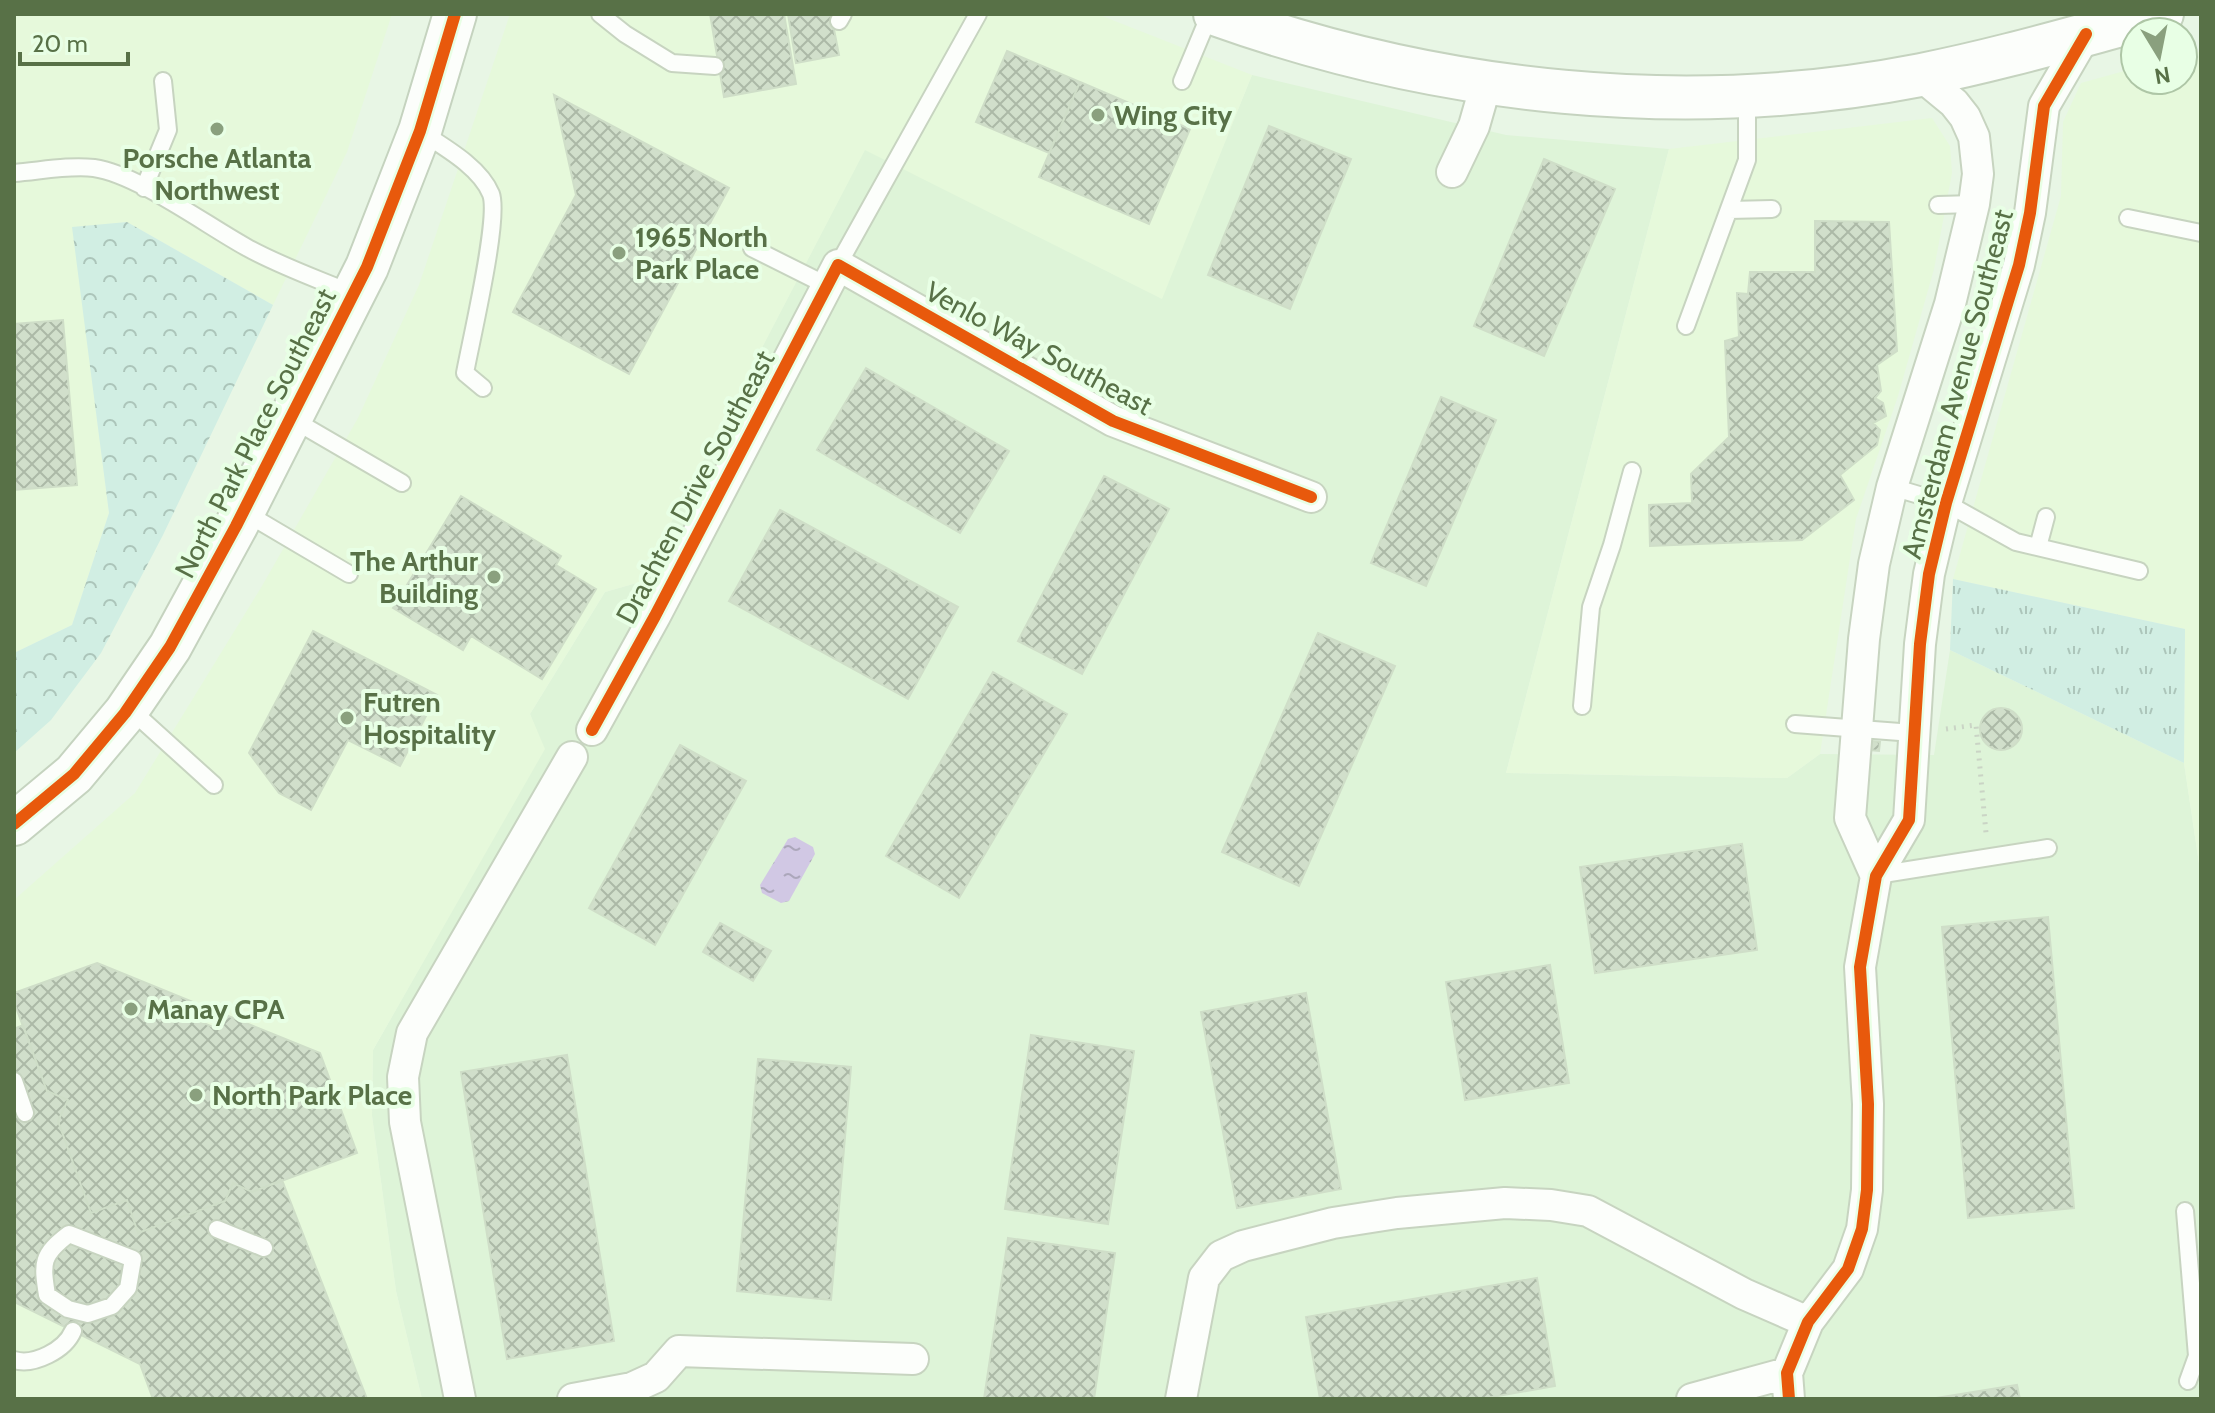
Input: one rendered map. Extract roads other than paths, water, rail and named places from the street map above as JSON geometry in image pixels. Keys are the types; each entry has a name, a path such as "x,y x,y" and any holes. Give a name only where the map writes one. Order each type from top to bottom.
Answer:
{"main road":[{"name":"North Park Place Southeast","path":"14,824 74,774 129,708 170,647 244,512 367,267 420,131 455,14"},
{"path":"1212,14 1287,40 1419,72 1486,84 1634,96 1748,94 1841,87 1920,75 2162,14"}],"street":[{"name":"Amsterdam Avenue Southeast","path":"1692,1399 1788,1386 1808,1322 1848,1269 1862,1229 1867,1190 1868,1104 1860,967 1876,876 1909,820 1920,644 1929,574 1946,503 2019,265 2030,213 2044,106 2086,34"},
{"name":"Amsterdam Avenue Southeast","path":"1876,876 1850,818 1864,639 1874,564 1892,487 1950,304 1974,204 1978,174 1974,137 1954,103 1920,75"},
{"path":"1452,172 1474,126 1486,84"},
{"name":"Venlo Way Southeast","path":"832,275 1113,421 1311,497"},
{"name":"Drachten Drive Southeast","path":"592,730 832,275"},
{"path":"460,1399 405,1122 403,1077 412,1033 572,757"},
{"path":"1181,1399 1204,1278 1221,1256 1243,1246 1333,1223 1397,1213 1505,1203 1551,1205 1588,1211 1744,1294 1808,1322"},
{"path":"573,1399 632,1388 656,1377 679,1351 913,1359"}],"lane":[{"path":"600,14 625,34 672,63 715,66"},
{"path":"752,248 832,275 978,14"},
{"path":"1182,81 1212,14"},
{"path":"144,188 168,130 163,81"},
{"path":"1686,326 1747,160 1748,94"},
{"path":"420,131 469,165 491,194 493,224 465,373 483,388"},
{"path":"14,173 95,168 113,174 144,188 248,248 353,294"},
{"path":"1938,205 1974,204"},
{"path":"1729,210 1772,209"},
{"path":"2128,218 2201,233"},
{"path":"290,418 402,483"},
{"path":"1582,706 1591,607 1632,471"},
{"path":"1892,487 1946,503 2016,542 2139,571"},
{"path":"244,512 349,574"},
{"path":"2038,547 2046,517"},
{"path":"129,708 214,785"},
{"path":"1795,724 1913,733"},
{"path":"1876,876 2048,848"},
{"path":"14,1081 25,1113"},
{"path":"2185,1211 2197,1356 2188,1381"},
{"path":"217,1229 264,1248"},
{"path":"69,1234 133,1259 128,1288 112,1306 88,1314 68,1309 47,1295 42,1265 51,1248 69,1234"},
{"path":"14,1360 20,1362 47,1355 68,1342 73,1331"}],"water":[{"path":"795,837 813,847 815,854 789,901 781,903 762,893 760,885 788,839"}],"place":[{"name":"Wing City","path":"1098,115"},
{"name":"Porsche Atlanta Northwest","path":"217,129"},
{"name":"1965 North Park Place","path":"619,253"},
{"name":"The Arthur Building","path":"494,577"},
{"name":"Futren Hospitality","path":"347,718"},
{"name":"Manay CPA","path":"131,1009"},
{"name":"North Park Place","path":"196,1095"}]}
